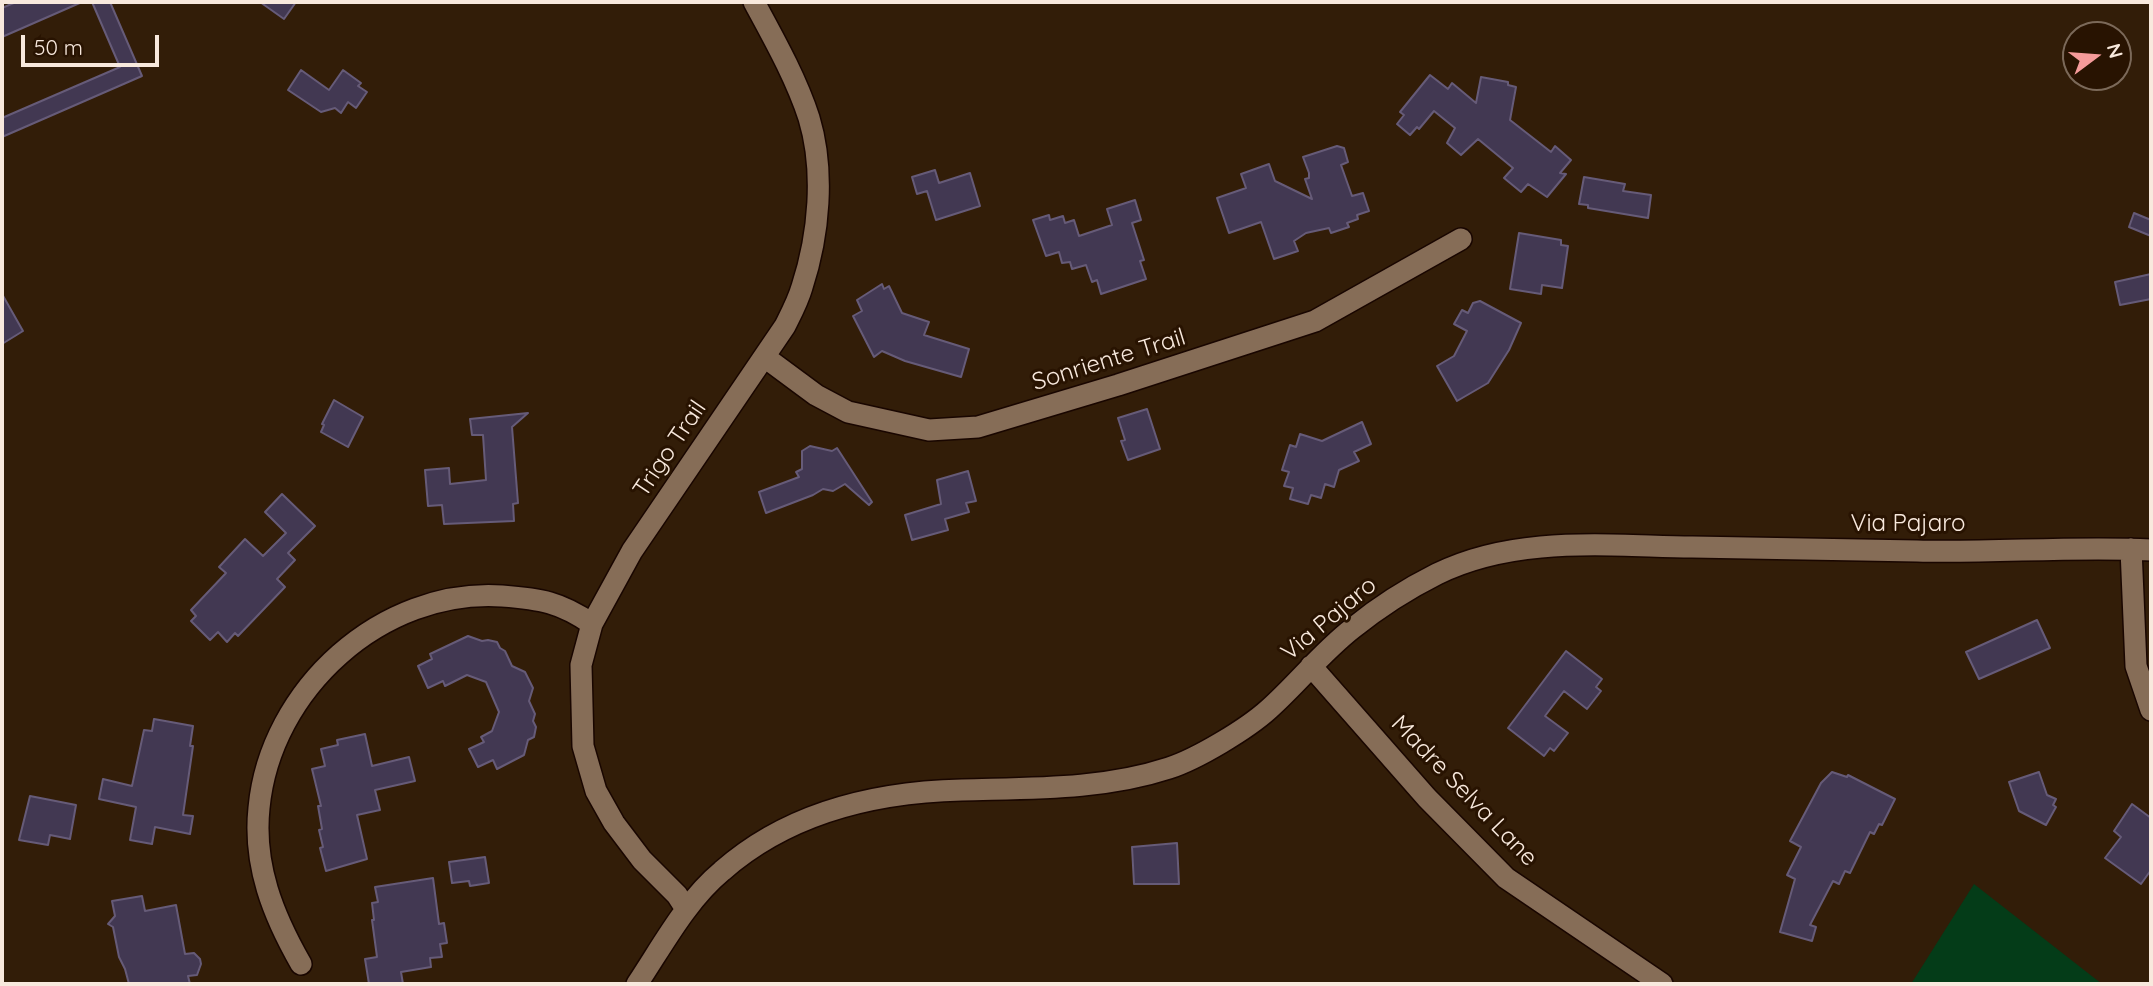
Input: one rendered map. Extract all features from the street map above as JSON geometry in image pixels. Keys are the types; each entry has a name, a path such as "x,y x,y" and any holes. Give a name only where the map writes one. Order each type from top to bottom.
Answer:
{"street":[{"name":"Trigo Trail","path":"686,909 677,895 642,860 614,823 596,791 583,746 581,665 592,624 632,551 766,358 785,326 812,254 817,215 818,170 809,121 797,86 754,2"},
{"name":"Sonriente Trail","path":"766,358 816,395 848,412 929,430 978,427 1315,321 1461,239"},
{"name":"Via Pajaro","path":"637,984 686,909 720,872 757,845 798,822 847,804 902,793 1102,784 1171,767 1220,743 1268,711 1351,629 1394,597 1441,572 1490,556 1554,544 1926,551 2141,550"},
{"path":"2141,550 2136,666 2151,710"},
{"path":"301,964 282,930 267,892 260,865 258,809 270,755 298,702 317,678 335,658 382,624 433,602 489,595 547,601 569,608 592,624"},
{"name":"Madre Selva Lane","path":"1311,666 1427,799 1506,878 1662,984"}],"green space":[{"path":"1974,884 2102,984 1911,984"}],"building":[{"path":"16,2 82,2 2,37 2,8"},
{"path":"92,2 110,2 142,76 2,137 2,118 120,67"},
{"path":"260,2 296,2 284,19"},
{"path":"301,70 329,90 343,70 361,83 358,86 367,92 356,108 348,102 341,113 335,108 321,112 288,90"},
{"path":"1430,75 1448,89 1452,83 1476,103 1481,77 1508,82 1508,85 1516,87 1510,120 1551,152 1555,146 1571,160 1560,173 1566,174 1547,197 1528,184 1521,192 1504,178 1513,168 1478,139 1461,155 1447,143 1455,128 1434,111 1419,129 1417,127 1410,135 1397,124 1404,115 1400,112"},
{"path":"1337,146 1344,148 1348,162 1341,165 1352,196 1363,193 1369,211 1357,215 1358,219 1347,223 1349,227 1331,233 1329,228 1306,233 1294,241 1298,251 1274,259 1261,222 1229,233 1217,198 1246,188 1241,174 1269,164 1275,181 1312,199 1305,179 1309,178 1309,173 1303,157"},
{"path":"935,170 939,183 970,173 980,206 936,220 927,191 917,194 912,177"},
{"path":"1584,177 1625,184 1623,191 1651,195 1648,218 1588,208 1588,205 1579,204"},
{"path":"1135,200 1141,220 1132,223 1144,260 1140,261 1146,279 1101,294 1097,280 1092,282 1086,265 1072,269 1070,262 1062,263 1059,252 1046,256 1033,220 1049,215 1050,220 1063,216 1065,223 1074,220 1079,236 1112,225 1107,209"},
{"path":"2134,213 2151,220 2151,236 2129,227"},
{"path":"1519,233 1561,240 1561,245 1568,246 1562,288 1542,285 1541,294 1510,289"},
{"path":"2151,274 2151,299 2120,305 2115,282"},
{"path":"882,284 884,289 889,286 902,313 929,322 924,335 969,349 961,377 905,361 882,351 874,357 853,316 862,311 857,300"},
{"path":"2,294 23,331 2,344"},
{"path":"1480,301 1521,323 1509,350 1488,383 1457,401 1437,366 1454,356 1467,331 1454,324 1462,310 1468,313 1473,303"},
{"path":"334,400 363,417 348,447 321,432"},
{"path":"1147,409 1160,449 1128,460 1121,441 1125,440 1118,418"},
{"path":"528,413 512,427 518,503 513,504 514,521 444,524 442,505 428,506 425,470 449,468 450,484 486,480 483,435 472,435 470,419"},
{"path":"1362,422 1371,444 1354,452 1359,461 1339,470 1334,487 1325,484 1321,498 1311,495 1308,504 1290,499 1293,488 1284,486 1289,472 1282,470 1290,445 1296,447 1300,434 1322,441"},
{"path":"810,446 832,451 837,448 872,502 869,505 845,484 833,491 823,489 766,513 759,492 799,477 796,472 802,469 802,451"},
{"path":"968,471 976,501 966,503 969,512 945,519 948,530 912,540 905,515 941,504 937,480"},
{"path":"282,494 315,526 288,553 295,560 277,579 285,587 238,636 235,633 227,642 218,632 210,640 191,621 196,616 191,610 226,573 219,567 245,539 263,556 286,533 265,512"},
{"path":"2037,620 2050,648 1979,679 1966,652"},
{"path":"468,636 497,642 512,666 525,672 533,688 529,701 535,714 534,737 528,740 524,755 497,769 493,760 478,767 469,749 484,742 481,737 492,731 499,712 486,682 467,675 445,686 443,681 428,688 418,666 432,659 430,654"},
{"path":"1566,651 1602,679 1596,687 1601,691 1587,709 1564,691 1545,716 1568,733 1554,751 1550,748 1544,756 1508,728"},
{"path":"154,719 193,726 190,746 193,746 183,815 193,816 190,834 155,827 152,844 130,840 136,807 99,799 103,779 132,786 144,730 152,731"},
{"path":"365,734 372,766 409,757 415,781 375,790 380,810 357,815 367,859 326,871 320,848 323,847 318,806 321,806 312,769 325,766 321,749 338,745 337,740"},
{"path":"1832,772 1847,777 1848,775 1895,799 1882,825 1879,824 1874,834 1870,832 1850,873 1845,871 1839,884 1833,881 1810,925 1816,927 1812,941 1780,932 1795,879 1787,875 1801,847 1790,841 1821,783"},
{"path":"2039,772 2047,795 2056,799 2053,805 2056,807 2046,825 2019,811 2009,782"},
{"path":"30,796 76,805 70,839 50,835 48,845 19,840"},
{"path":"2132,804 2151,818 2151,870 2141,884 2105,858 2121,837 2114,831"},
{"path":"1177,843 1179,884 1134,884 1132,847"},
{"path":"485,857 489,883 470,886 469,881 452,883 449,862"},
{"path":"433,878 439,924 444,923 447,943 440,944 442,957 430,958 431,967 401,972 403,984 369,984 365,959 377,957 372,920 372,903 378,902 375,887"},
{"path":"142,896 145,911 176,905 185,954 194,953 201,964 197,975 188,976 190,984 129,984 119,957 113,927 108,924 115,916 112,901"}]}
